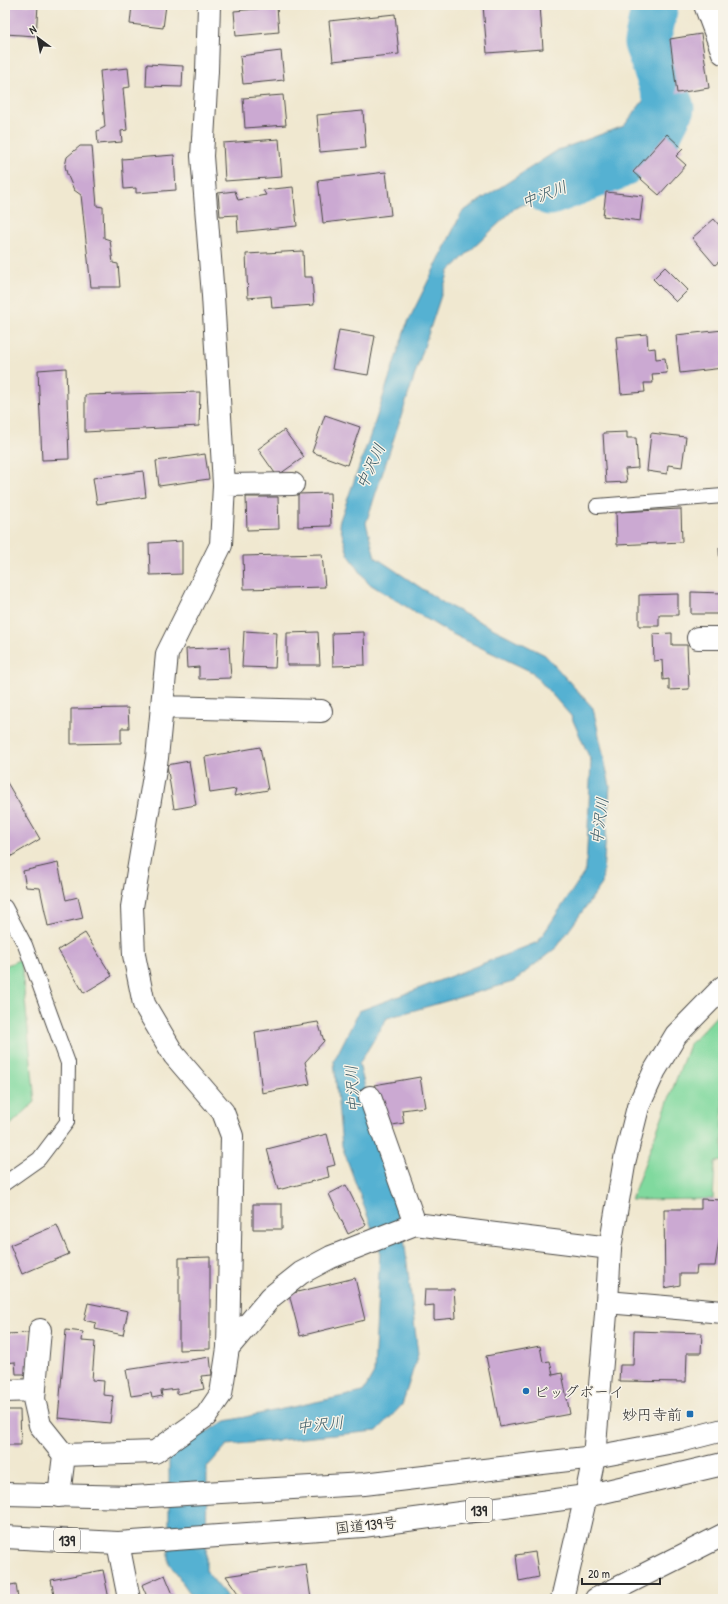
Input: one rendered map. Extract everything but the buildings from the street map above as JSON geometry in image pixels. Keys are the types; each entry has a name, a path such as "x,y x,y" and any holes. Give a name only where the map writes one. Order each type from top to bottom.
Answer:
{"main road":[{"path":"64,1455 155,1452 206,1416 221,1394 228,1348 232,1136 223,1112 174,1055 144,1004 134,955 132,907 157,758 167,654 221,545 224,485 213,296 202,156 209,5"},
{"path":"705,5 723,53"},
{"path":"224,485 293,484"},
{"path":"698,638 723,638"},
{"path":"162,707 321,711"},
{"path":"562,1599 594,1457 610,1248 625,1158 638,1107 655,1070 676,1036 723,987"},
{"path":"370,1097 415,1224"},
{"path":"228,1348 271,1297 301,1273 331,1257 415,1224 610,1248"},
{"path":"607,1302 723,1312"},
{"path":"40,1330 34,1399 40,1425 64,1455 59,1496"},
{"path":"5,1391 35,1390"},
{"path":"5,1494 133,1498 364,1484 594,1457 684,1440 723,1430"},
{"name":"国道139号","path":"5,1537 124,1542 363,1526 586,1496 723,1464"},
{"path":"596,1599 723,1535"},
{"path":"124,1542 129,1599"}],"lane":[{"path":"597,506 723,496"},
{"path":"5,907 25,945 68,1063 67,1122 39,1159 5,1183"}],"green space":[{"path":"21,959 35,1102 5,1130 5,966"},
{"path":"723,1009 723,1161 715,1162 713,1199 631,1200 689,1045"}],"water":[{"path":"629,5 661,5 660,9 673,95 662,125 610,169 515,208 449,271 366,523 375,557 445,604 545,655 593,708 610,786 602,884 557,947 513,982 387,1018 359,1064 404,1238 418,1354 402,1405 377,1431 227,1445 207,1467 206,1571 229,1599 194,1599 169,1563 169,1453 226,1421 363,1392 374,1373 380,1250 342,1146 334,1061 359,1011 538,942 586,870 591,761 571,716 532,672 446,631 368,583 348,554 339,523 374,425 406,326 462,212 558,150 624,126 652,89"}],"waterway":[{"name":"中沢川","path":"550,192 618,166 655,140 671,108 647,43 655,5"}],"place":[{"name":"ビッグボーイ","path":"526,1391"},
{"name":"妙円寺前","path":"690,1414"}]}
